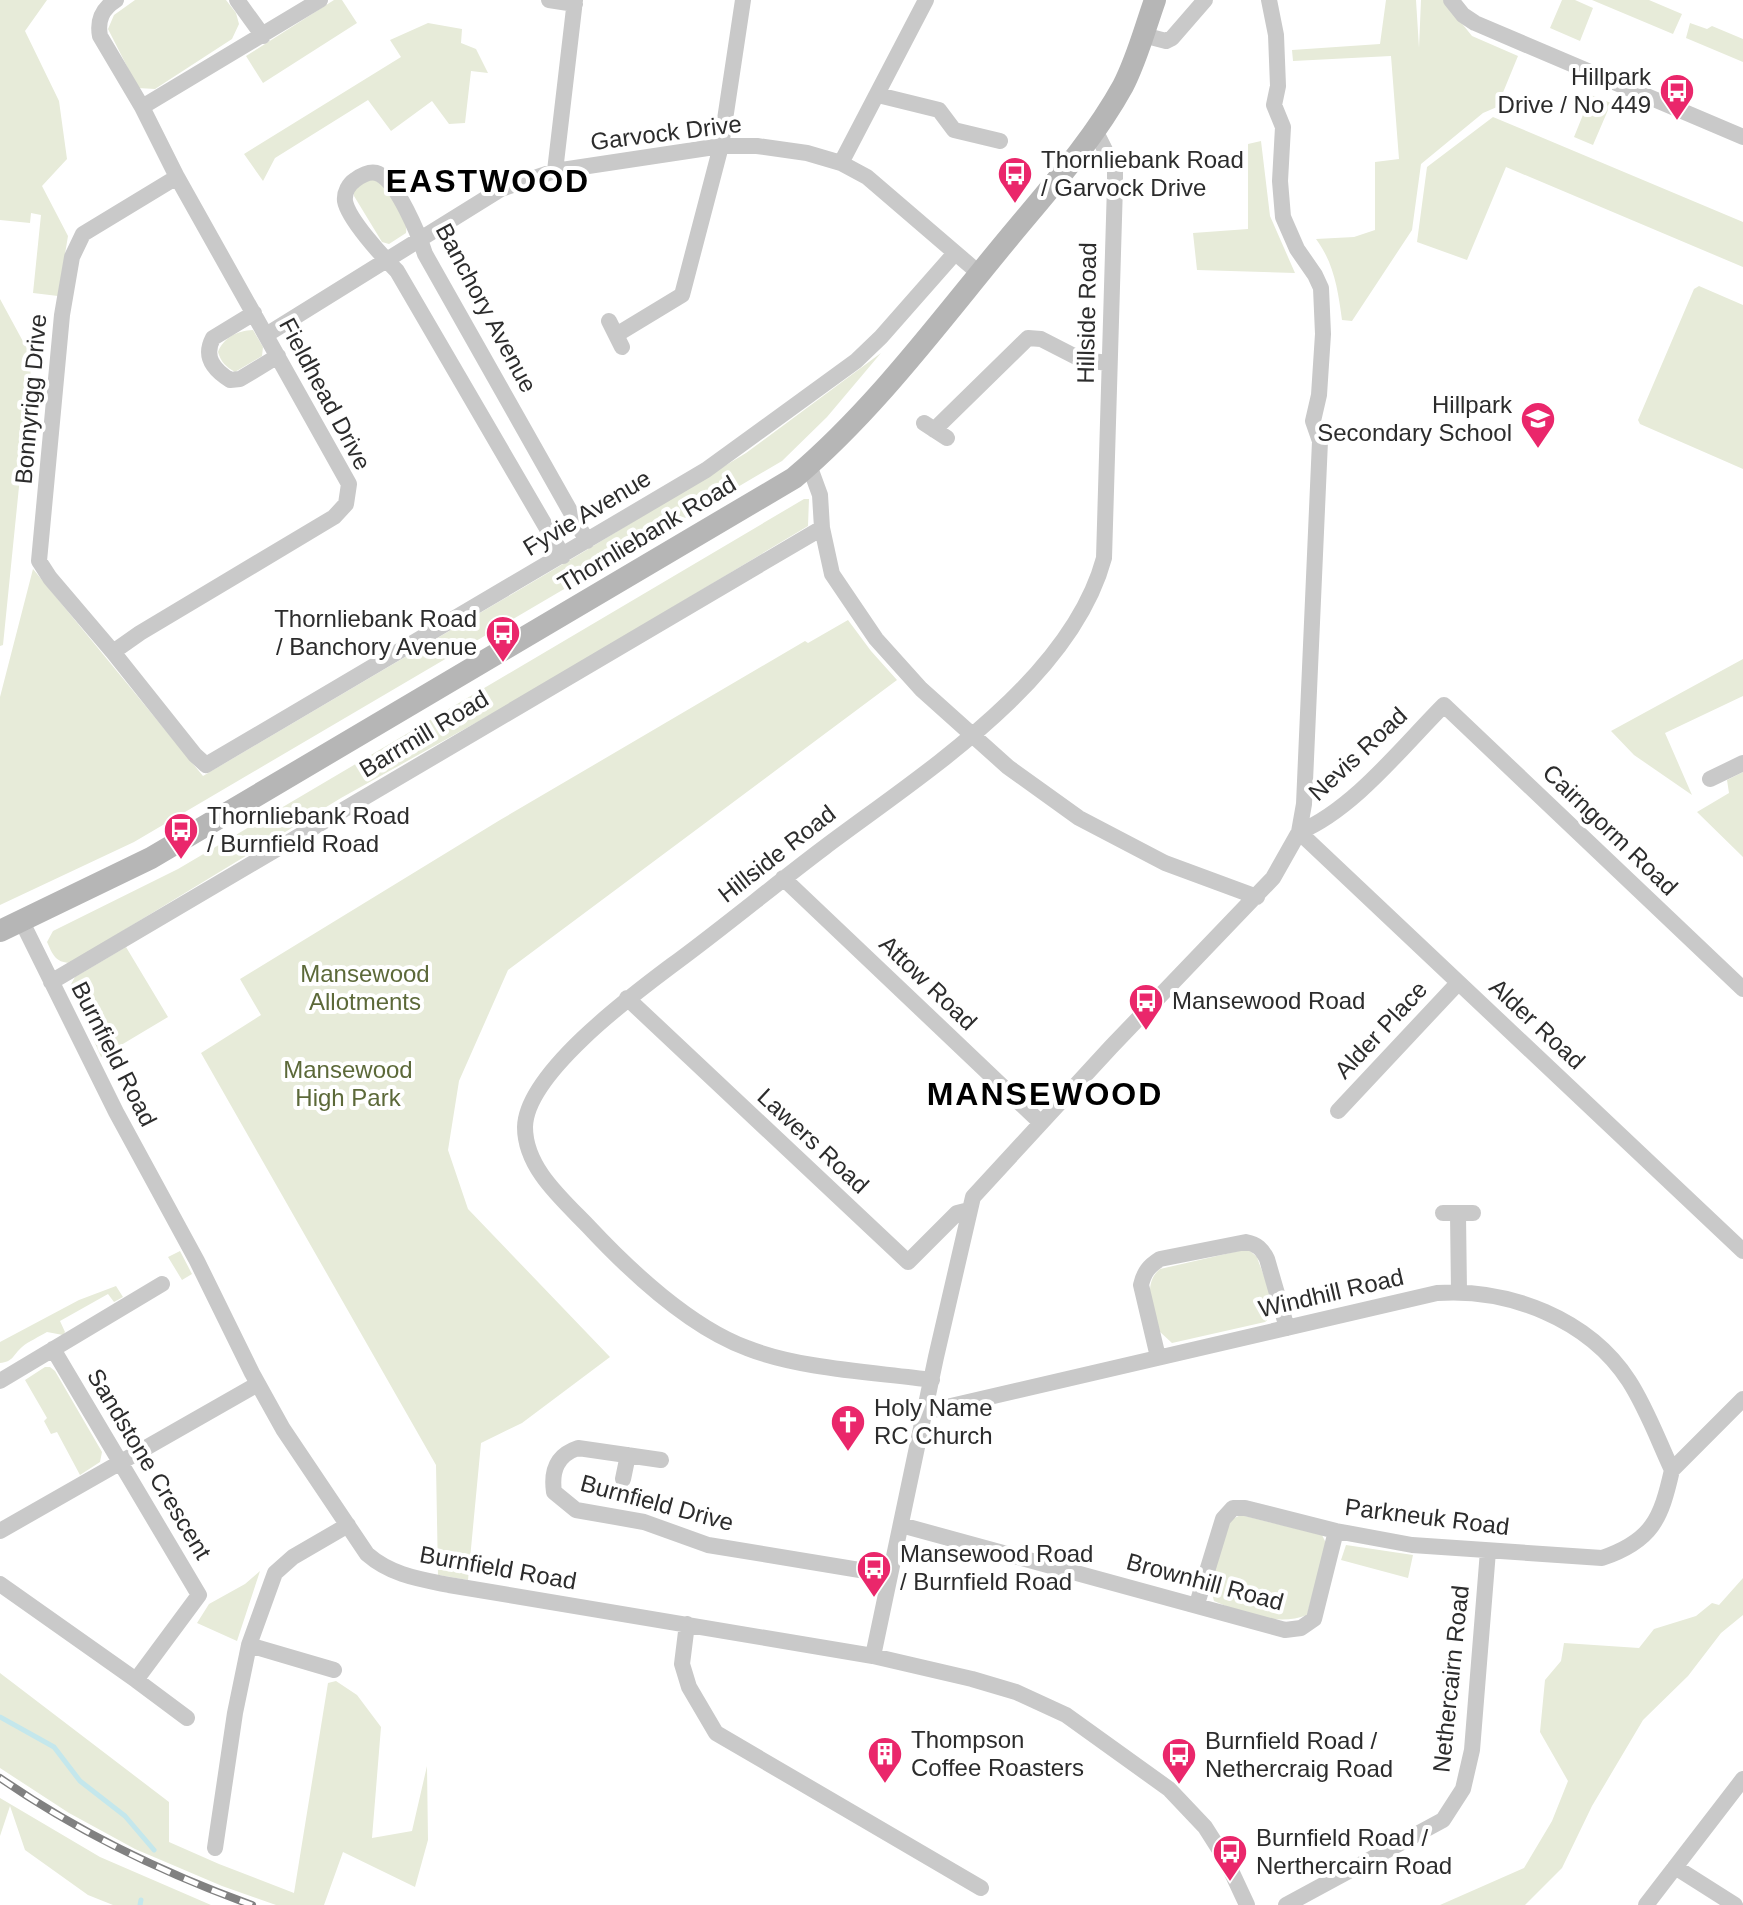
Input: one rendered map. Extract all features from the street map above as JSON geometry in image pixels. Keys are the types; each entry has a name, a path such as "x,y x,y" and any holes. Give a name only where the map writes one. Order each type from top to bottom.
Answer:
{"main road":[{"name":"Thornliebank Road","path":"0,931 165,850 794,478 878,395 1095,130 1125,81 1155,0"}],"street":[{"name":"Fieldhead Drive","path":"113,652 334,517 346,504 349,484 100,36 98,25 102,13 116,0"},
{"path":"237,0 263,36"},
{"path":"142,107 320,0"},
{"path":"549,0 575,2 555,171"},
{"path":"616,334 682,295 721,146 743,0"},
{"path":"841,163 926,0"},
{"path":"1143,35 1166,41 1172,38 1205,0"},
{"path":"873,1656 973,1197 1257,897 1283,864 1299,832 1304,804 1320,441 1313,421 1319,395 1323,311 1321,288 1293,241 1283,217 1280,181 1283,127 1274,105 1278,86 1276,35 1269,0"},
{"path":"1451,0 1463,15 1475,23 1743,137"},
{"path":"878,95 939,110 954,130 1000,141"},
{"name":"Hillside Road","path":"932,1380 788,1360 745,1348 705,1325 664,1297 615,1255 553,1189 534,1163 525,1126 530,1106 553,1071 627,998 971,737 1041,669 1072,631 1089,602 1104,558 1108,500 1115,170 1095,130"},
{"name":"Garvock Drive","path":"266,335 501,189 555,171 721,146 757,146 795,151 841,163 867,177 980,274"},
{"name":"Banchory Avenue","path":"563,556 397,271 377,252 345,204 345,194 351,183 360,176 380,174 389,183 415,225 425,254 587,541"},
{"name":"Bonnyrigg Drive","path":"177,177 83,234 72,257 62,315 39,561 206,765"},
{"name":"Fyvie Avenue","path":"206,765 706,470 856,361 955,253"},
{"path":"254,313 213,338 208,356 212,365 230,380 240,379 278,356"},
{"path":"935,430 1028,338 1041,339 1082,360 1109,363"},
{"path":"809,465 820,495 822,528 832,574 876,639 921,689 971,737 1041,793 1111,837 1165,863 1257,897"},
{"name":"Barrmill Road","path":"51,982 822,528"},
{"name":"Nevis Road","path":"1299,832 1316,825 1348,802 1444,705"},
{"name":"Cairngorm Road","path":"1444,705 1743,989"},
{"path":"1710,779 1743,763"},
{"name":"Alder Road","path":"1299,832 1743,1251"},
{"name":"Attow Road","path":"783,878 1041,1123"},
{"name":"Burnfield Road","path":"22,922 116,1112 283,1429 367,1554 380,1565 404,1576 873,1656 1016,1692 1066,1715 1169,1789 1205,1827 1226,1860 1247,1905"},
{"name":"Alder Place","path":"1338,1111 1458,983"},
{"name":"Lawers Road","path":"627,998 908,1262 957,1213 969,1210"},
{"path":"1458,1213 1459,1292"},
{"path":"1158,1357 1141,1285 1150,1265 1160,1259 1246,1242 1254,1244 1262,1249 1267,1259 1287,1328"},
{"path":"0,1381 162,1284"},
{"name":"Windhill Road","path":"925,1412 1437,1293 1459,1292 1505,1298 1536,1308 1591,1339 1628,1380 1647,1413 1672,1470"},
{"name":"Sandstone Crescent","path":"53,1349 199,1595 136,1680"},
{"path":"0,1531 258,1384"},
{"path":"1672,1470 1743,1399"},
{"name":"Burnfield Drive","path":"661,1460 587,1448 569,1451 558,1460 553,1475 554,1492 576,1510 644,1522 708,1545 890,1575"},
{"path":"623,1479 628,1455"},
{"name":"Parkneuk Road","path":"1197,1604 1223,1519 1233,1508 1245,1508 1336,1531 1412,1545 1602,1558 1626,1550 1655,1522 1666,1497 1672,1470"},
{"path":"215,1848 235,1713 249,1645 275,1573 293,1557 348,1525"},
{"name":"Brownhill Road","path":"901,1525 1285,1630 1301,1628 1314,1619 1336,1531"},
{"name":"Nethercairn Road","path":"1286,1905 1443,1820 1463,1789 1472,1750 1488,1551"},
{"path":"0,1584 187,1718"},
{"path":"687,1624 682,1664 689,1687 716,1733 981,1888"},
{"path":"249,1645 334,1670"},
{"path":"1646,1905 1743,1779"},
{"path":"1675,1867 1735,1905"}],"green space":[{"path":"0,0 47,0 25,31 59,101 67,159 42,186 68,236 58,296 33,293 41,215 31,213 30,223 0,220"},
{"path":"135,0 226,0 236,13 239,24 232,39 155,89 138,88 108,29 114,15"},
{"path":"334,0 342,0 357,23 263,83 246,56"},
{"path":"1386,0 1416,0 1419,48 1421,0 1443,0 1472,36 1518,56 1497,107 1483,113 1421,164 1412,230 1352,321 1342,320 1331,267 1316,239 1354,237 1375,230 1375,162 1399,159 1391,56 1293,61 1292,50 1380,44"},
{"path":"1562,0 1575,0 1593,8 1580,41 1550,28"},
{"path":"1592,0 1649,0 1682,14 1673,34"},
{"path":"428,23 462,29 461,43 476,49 488,73 471,71 465,123 449,124 432,101 391,131 368,100 275,158 263,181 244,154 401,57 390,40"},
{"path":"1690,23 1707,29 1712,26 1743,39 1743,62 1686,38"},
{"path":"1591,95 1611,103 1593,145 1574,137"},
{"path":"1493,117 1743,222 1743,267 1506,167 1467,260 1417,242 1427,167"},
{"path":"1261,141 1270,216 1295,273 1197,270 1193,233 1248,229 1248,144"},
{"path":"368,178 389,192 404,217 406,233 389,244 382,242 354,196 353,187"},
{"path":"1699,286 1743,305 1743,469 1640,424 1638,420 1694,289"},
{"path":"0,299 32,358 3,645 0,646"},
{"path":"253,330 263,347 262,356 235,372 224,364 218,352 232,336"},
{"path":"881,353 827,417 782,461 134,842 0,905 0,697 33,569 203,776 746,453"},
{"path":"804,499 809,499 808,526 538,688 341,798 70,963 61,961 53,954 47,942 53,931 178,869"},
{"name":"Mansewood High Park","path":"848,620 897,680 508,970 459,1081 448,1150 468,1209 610,1357 522,1423 481,1443 468,1580 438,1575 436,1465 201,1053 261,1015 240,979 500,820 805,641 808,643"},
{"path":"1743,659 1743,696 1665,733 1692,795 1634,755 1611,731"},
{"path":"1743,772 1743,857 1697,812 1729,793 1727,780"},
{"path":"126,947 168,1017 101,1057 70,986 75,977"},
{"path":"1243,1250 1257,1257 1271,1301 1270,1316 1265,1322 1172,1343 1159,1331 1152,1306 1150,1290 1154,1275 1160,1269"},
{"path":"180,1251 192,1274 182,1280 168,1257"},
{"path":"116,1286 123,1297 114,1302 108,1294 60,1321 65,1332 63,1335 47,1332 25,1345 10,1360 0,1363 0,1342 79,1300"},
{"path":"45,1367 55,1371 102,1452 100,1462 80,1475 57,1432 51,1434 44,1421 47,1418 25,1380"},
{"path":"1241,1515 1322,1535 1326,1543 1307,1615 1272,1619 1214,1601 1212,1581 1216,1560 1230,1520"},
{"path":"1346,1545 1413,1555 1408,1578 1341,1560"},
{"path":"260,1571 237,1641 197,1623 209,1604 245,1584"},
{"path":"1743,1578 1743,1615 1721,1633 1688,1676 1643,1720 1592,1806 1562,1868 1525,1905 1440,1905 1524,1868 1552,1821 1568,1781 1540,1732 1545,1680 1561,1661 1564,1643 1639,1648 1654,1629 1696,1616 1712,1603 1719,1605"},
{"path":"0,1673 169,1802 169,1842 294,1893 328,1683 336,1681 357,1695 381,1727 372,1838 412,1831 427,1766 428,1840 415,1887 343,1852 324,1905 276,1905 135,1849 69,1813 0,1768"},
{"path":"0,1798 100,1857 211,1905 113,1905 88,1895 25,1850 10,1806 0,1836"}],"waterway":[{"path":"0,1717 54,1747 80,1781 125,1816 154,1850"},
{"path":"140,1905 141,1900"}],"railway":[{"path":"0,1778 122,1850 252,1905"}],"place":[{"name":"Hillpark Drive / No 449","path":"1677,122"},
{"name":"Thornliebank Road / Garvock Drive","path":"1015,205"},
{"name":"Hillpark Secondary School","path":"1538,450"},
{"name":"Thornliebank Road / Banchory Avenue","path":"503,664"},
{"name":"Thornliebank Road / Burnfield Road","path":"181,861"},
{"name":"Mansewood Road","path":"1146,1032"},
{"name":"Holy Name RC Church","path":"848,1453"},
{"name":"Mansewood Road / Burnfield Road","path":"874,1599"},
{"name":"Thompson Coffee Roasters","path":"885,1785"},
{"name":"Burnfield Road / Nethercraig Road","path":"1179,1786"},
{"name":"Burnfield Road / Nerthercairn Road","path":"1230,1883"}],"district":[{"name":"EASTWOOD","path":"488,181"},
{"name":"MANSEWOOD","path":"1045,1094"}],"park label":[{"name":"Mansewood Allotments","path":"365,988"}]}
